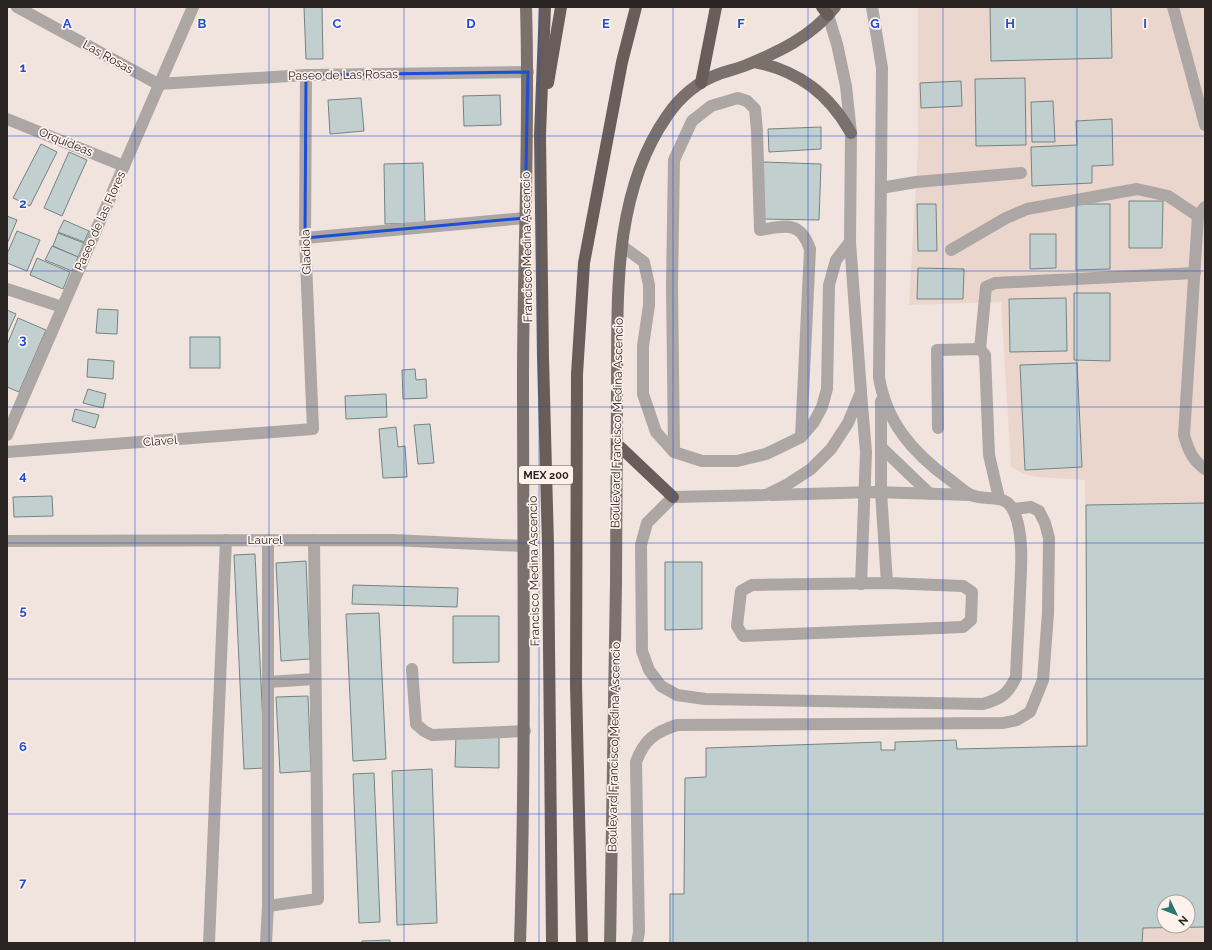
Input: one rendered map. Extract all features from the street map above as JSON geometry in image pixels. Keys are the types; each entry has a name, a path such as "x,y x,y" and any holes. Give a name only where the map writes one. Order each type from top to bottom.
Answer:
{"highway":[{"name":"Francisco Medina Ascencio","path":"545,7 540,135 543,358 548,545 552,943"},
{"path":"540,135 561,7"},
{"name":"MEX 200","path":"582,943 576,684 577,374 584,263 622,62 636,7"},
{"path":"702,83 716,7"},
{"path":"617,444 674,496"}],"main road":[{"name":"Francisco Medina Ascencio","path":"520,943 525,731 523,546 525,218 528,72 526,7"},
{"name":"Boulevard Francisco Medina Ascencio","path":"610,943 615,686 618,318 622,246 633,186 656,133 668,114 683,97 702,83 718,74 755,62 806,36 828,10"},
{"path":"755,62 791,72 815,88 836,109 851,133"}],"street":[{"name":"Las Rosas","path":"17,7 158,84"},
{"name":"Paseo de las Flores","path":"7,435 192,7"},
{"path":"872,7 882,68 879,377 881,391 881,492 887,584"},
{"path":"1173,7 1205,125"},
{"path":"828,10 846,86 851,133 850,242 866,452 861,584"},
{"name":"Paseo de Las Rosas","path":"158,84 306,75 528,72"},
{"name":"Gladiola","path":"306,75 305,238 313,429"},
{"path":"674,452 672,285 674,160 692,121 711,106 738,98 747,101 755,109 760,230 790,226 799,229 806,236 810,249 801,437"},
{"name":"Orquídeas","path":"7,119 124,166"},
{"path":"881,188 916,182 1021,173"},
{"path":"951,250 1006,218 1027,209 1136,188 1168,196 1202,211 1195,274 1184,435 1188,450 1194,460 1205,468"},
{"path":"305,238 525,218"},
{"path":"622,246 644,262 649,285 649,305 643,346 643,394 656,432 674,452 702,461 737,461 766,454 801,437 814,422 822,407 827,389 830,285 836,260 850,242"},
{"path":"999,498 988,455 985,355 980,349 986,287 995,283 1195,274"},
{"path":"7,290 62,308"},
{"path":"938,428 937,350 980,349"},
{"path":"881,391 891,418 907,441 940,473 971,495"},
{"path":"766,495 811,469 822,458 848,422 861,392"},
{"name":"Clavel","path":"7,452 313,429"},
{"path":"881,447 930,494"},
{"path":"881,492 971,495 999,498 1013,509 1016,515 1020,545 1021,572 1016,677 1010,691 997,700 983,704 705,699 686,697 661,686 649,670 642,651 641,544 647,523 674,496 881,492"},
{"path":"637,943 639,918 636,762 641,749 650,738 664,729 677,725 1003,723 1017,720 1030,712 1043,680 1048,612 1049,538 1040,512 1031,507 1013,509"},
{"path":"208,943 226,540"},
{"path":"266,943 268,906 268,540"},
{"path":"268,906 318,899 314,540"},
{"name":"Laurel","path":"7,541 393,540 523,546"},
{"path":"861,584 963,586 972,592 971,620 963,627 743,636 737,626 741,591 752,585 861,584"},
{"path":"412,669 416,724 424,731 432,735 525,731"},
{"path":"268,682 315,679"}],"highlighted area":[{"path":"528,72 525,218 305,238 306,75"}],"shaded area":[{"path":"918,7 1205,7 1205,943 670,943 670,894 684,894 685,778 706,777 706,748 881,742 881,750 894,750 895,742 956,740 957,749 1087,746 1085,480 1037,477 1024,474 1011,467 1001,302 909,305 918,149"}],"building":[{"path":"304,7 322,7 323,59 306,59"},
{"path":"990,7 1111,7 1112,58 991,61"},
{"path":"1025,78 1026,145 976,146 975,79"},
{"path":"961,81 962,106 921,108 920,83"},
{"path":"500,95 501,125 464,126 463,96"},
{"path":"361,98 364,131 330,134 328,100"},
{"path":"1053,101 1055,142 1032,142 1031,102"},
{"path":"1112,119 1113,165 1092,166 1092,183 1032,186 1031,147 1077,145 1076,121"},
{"path":"821,127 821,149 769,152 768,129"},
{"path":"41,144 57,152 30,206 13,198"},
{"path":"69,152 87,160 62,216 44,208"},
{"path":"763,162 821,164 819,220 761,219"},
{"path":"423,163 425,223 385,224 384,164"},
{"path":"1129,201 1163,201 1162,248 1129,248"},
{"path":"917,204 936,204 937,251 918,251"},
{"path":"1076,204 1110,204 1110,269 1076,270"},
{"path":"7,216 17,220 7,244"},
{"path":"64,220 89,231 84,242 58,232"},
{"path":"17,231 40,240 27,271 7,263 7,254"},
{"path":"58,233 84,243 78,257 53,246"},
{"path":"1030,234 1056,234 1056,268 1030,269"},
{"path":"52,246 78,257 72,271 45,260"},
{"path":"37,258 70,272 63,289 30,275"},
{"path":"918,268 964,269 963,299 917,299"},
{"path":"1074,293 1110,293 1110,361 1074,360"},
{"path":"1066,298 1067,351 1010,352 1009,299"},
{"path":"98,309 118,310 117,334 96,333"},
{"path":"7,310 16,314 7,334"},
{"path":"18,318 46,330 19,392 7,387 7,345"},
{"path":"190,337 220,337 220,368 190,368"},
{"path":"88,359 114,361 113,379 87,377"},
{"path":"1077,363 1082,467 1025,470 1020,365"},
{"path":"415,369 416,380 426,379 427,398 403,399 402,370"},
{"path":"88,389 106,394 103,408 83,403"},
{"path":"386,394 387,417 346,419 345,396"},
{"path":"75,409 99,415 95,428 72,421"},
{"path":"430,424 434,463 418,464 414,425"},
{"path":"396,427 398,447 405,446 407,477 383,478 379,429"},
{"path":"52,496 53,516 14,517 13,497"},
{"path":"1205,503 1205,927 1196,927 1196,894 1156,894 1156,928 1143,928 1142,943 670,943 670,894 684,894 685,778 706,777 706,748 881,742 881,750 895,750 895,742 956,740 957,749 1087,746 1086,505"},
{"path":"255,554 265,768 244,769 234,555"},
{"path":"306,561 310,659 281,661 276,563"},
{"path":"665,562 702,562 702,629 665,630"},
{"path":"353,585 458,588 457,607 352,604"},
{"path":"379,613 386,759 353,761 346,614"},
{"path":"453,616 499,616 499,662 453,663"},
{"path":"308,696 311,771 280,773 276,697"},
{"path":"456,735 499,735 499,768 455,767"},
{"path":"432,769 437,923 397,925 392,771"},
{"path":"374,773 380,922 359,923 353,774"},
{"path":"390,940 390,943 362,943 362,941"}]}
